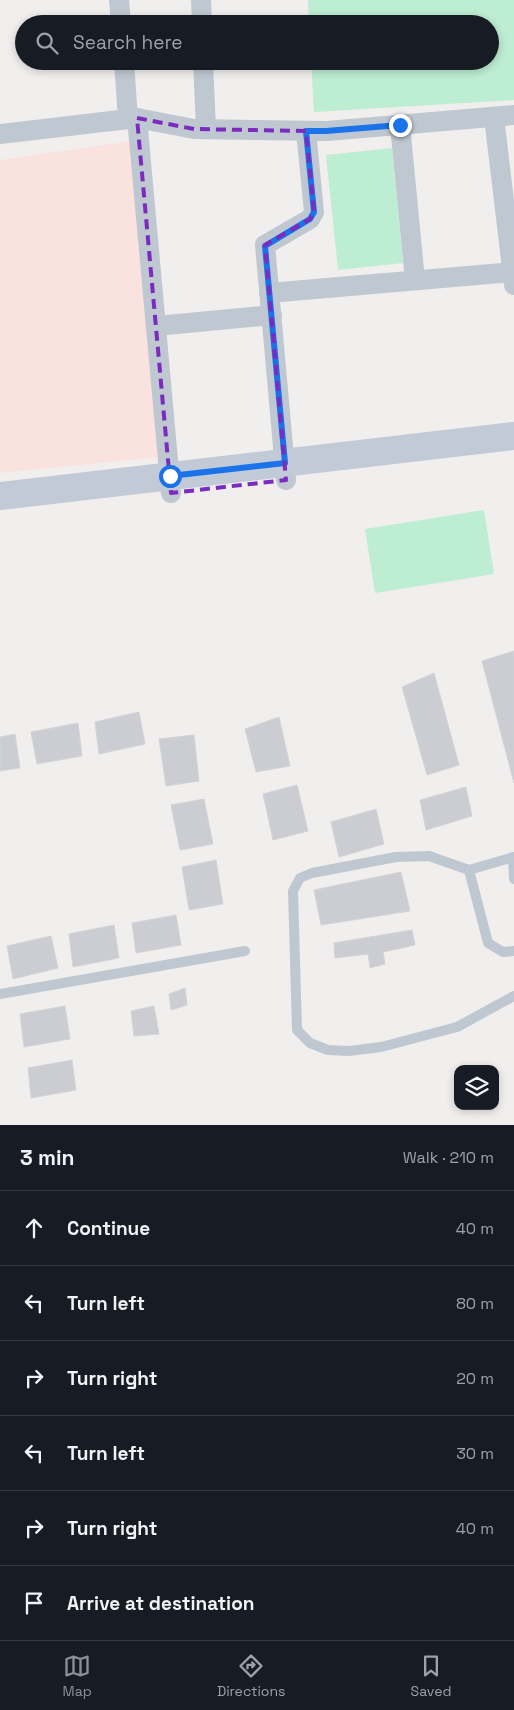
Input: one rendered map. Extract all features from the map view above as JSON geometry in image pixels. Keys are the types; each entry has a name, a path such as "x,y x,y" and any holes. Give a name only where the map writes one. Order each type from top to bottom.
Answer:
{"main road":[{"path":"0,512 171,485 286,471 514,436"},
{"path":"286,471 514,454"},
{"path":"0,496 171,485"}],"street":[{"path":"119,0 120,15"},
{"path":"201,0 202,15"},
{"path":"125,70 156,326 171,485"},
{"path":"203,70 206,129"},
{"path":"0,134 132,118 194,129 326,131 514,115"},
{"path":"270,293 415,280 513,278 494,117"},
{"path":"400,125 415,280"},
{"path":"286,471 265,246 310,219 314,212 306,131"},
{"path":"156,326 272,315"}],"lane":[{"path":"514,879 513,857 469,870 429,856 396,857 312,873 300,878 293,892 298,1030 310,1043 328,1050 349,1051 381,1047 457,1027 514,996"},
{"path":"469,870 488,943 502,952 514,951"},
{"path":"0,994 245,951"}],"highlighted area":[{"path":"137,118 194,129 306,131 314,212 310,219 265,245 286,480 171,493"}],"shaded area":[{"path":"132,141 160,457 0,473 0,160"}],"green space":[{"path":"308,0 514,0 514,100 314,112 312,70 499,70 499,15 309,15"},
{"path":"392,148 403,263 338,270 326,155"},
{"path":"484,510 494,574 375,593 365,529"}],"building":[{"path":"514,651 514,783 482,661"},
{"path":"434,673 459,765 427,775 402,687"},
{"path":"139,712 145,744 99,754 95,722"},
{"path":"279,717 290,766 256,772 245,729"},
{"path":"78,723 82,756 37,764 31,732"},
{"path":"15,734 20,768 0,771 0,737"},
{"path":"194,735 199,781 166,786 159,739"},
{"path":"297,785 308,831 273,840 263,794"},
{"path":"466,787 472,816 426,830 420,800"},
{"path":"204,799 213,844 180,850 171,805"},
{"path":"376,809 384,844 339,857 331,822"},
{"path":"216,860 223,904 189,910 182,867"},
{"path":"401,872 410,911 321,925 314,890"},
{"path":"176,915 181,945 136,953 132,923"},
{"path":"114,925 119,958 73,967 69,934"},
{"path":"412,930 415,945 383,952 385,964 370,968 368,954 335,958 334,943"},
{"path":"51,936 58,968 13,979 7,946"},
{"path":"185,988 187,1005 171,1010 169,994"},
{"path":"65,1006 70,1039 24,1047 20,1014"},
{"path":"154,1006 159,1034 134,1036 131,1011"},
{"path":"72,1060 76,1090 31,1098 28,1068"}],"route":[{"path":"170,476 285,463 265,246 310,219 314,212 306,131 400,125"}]}
